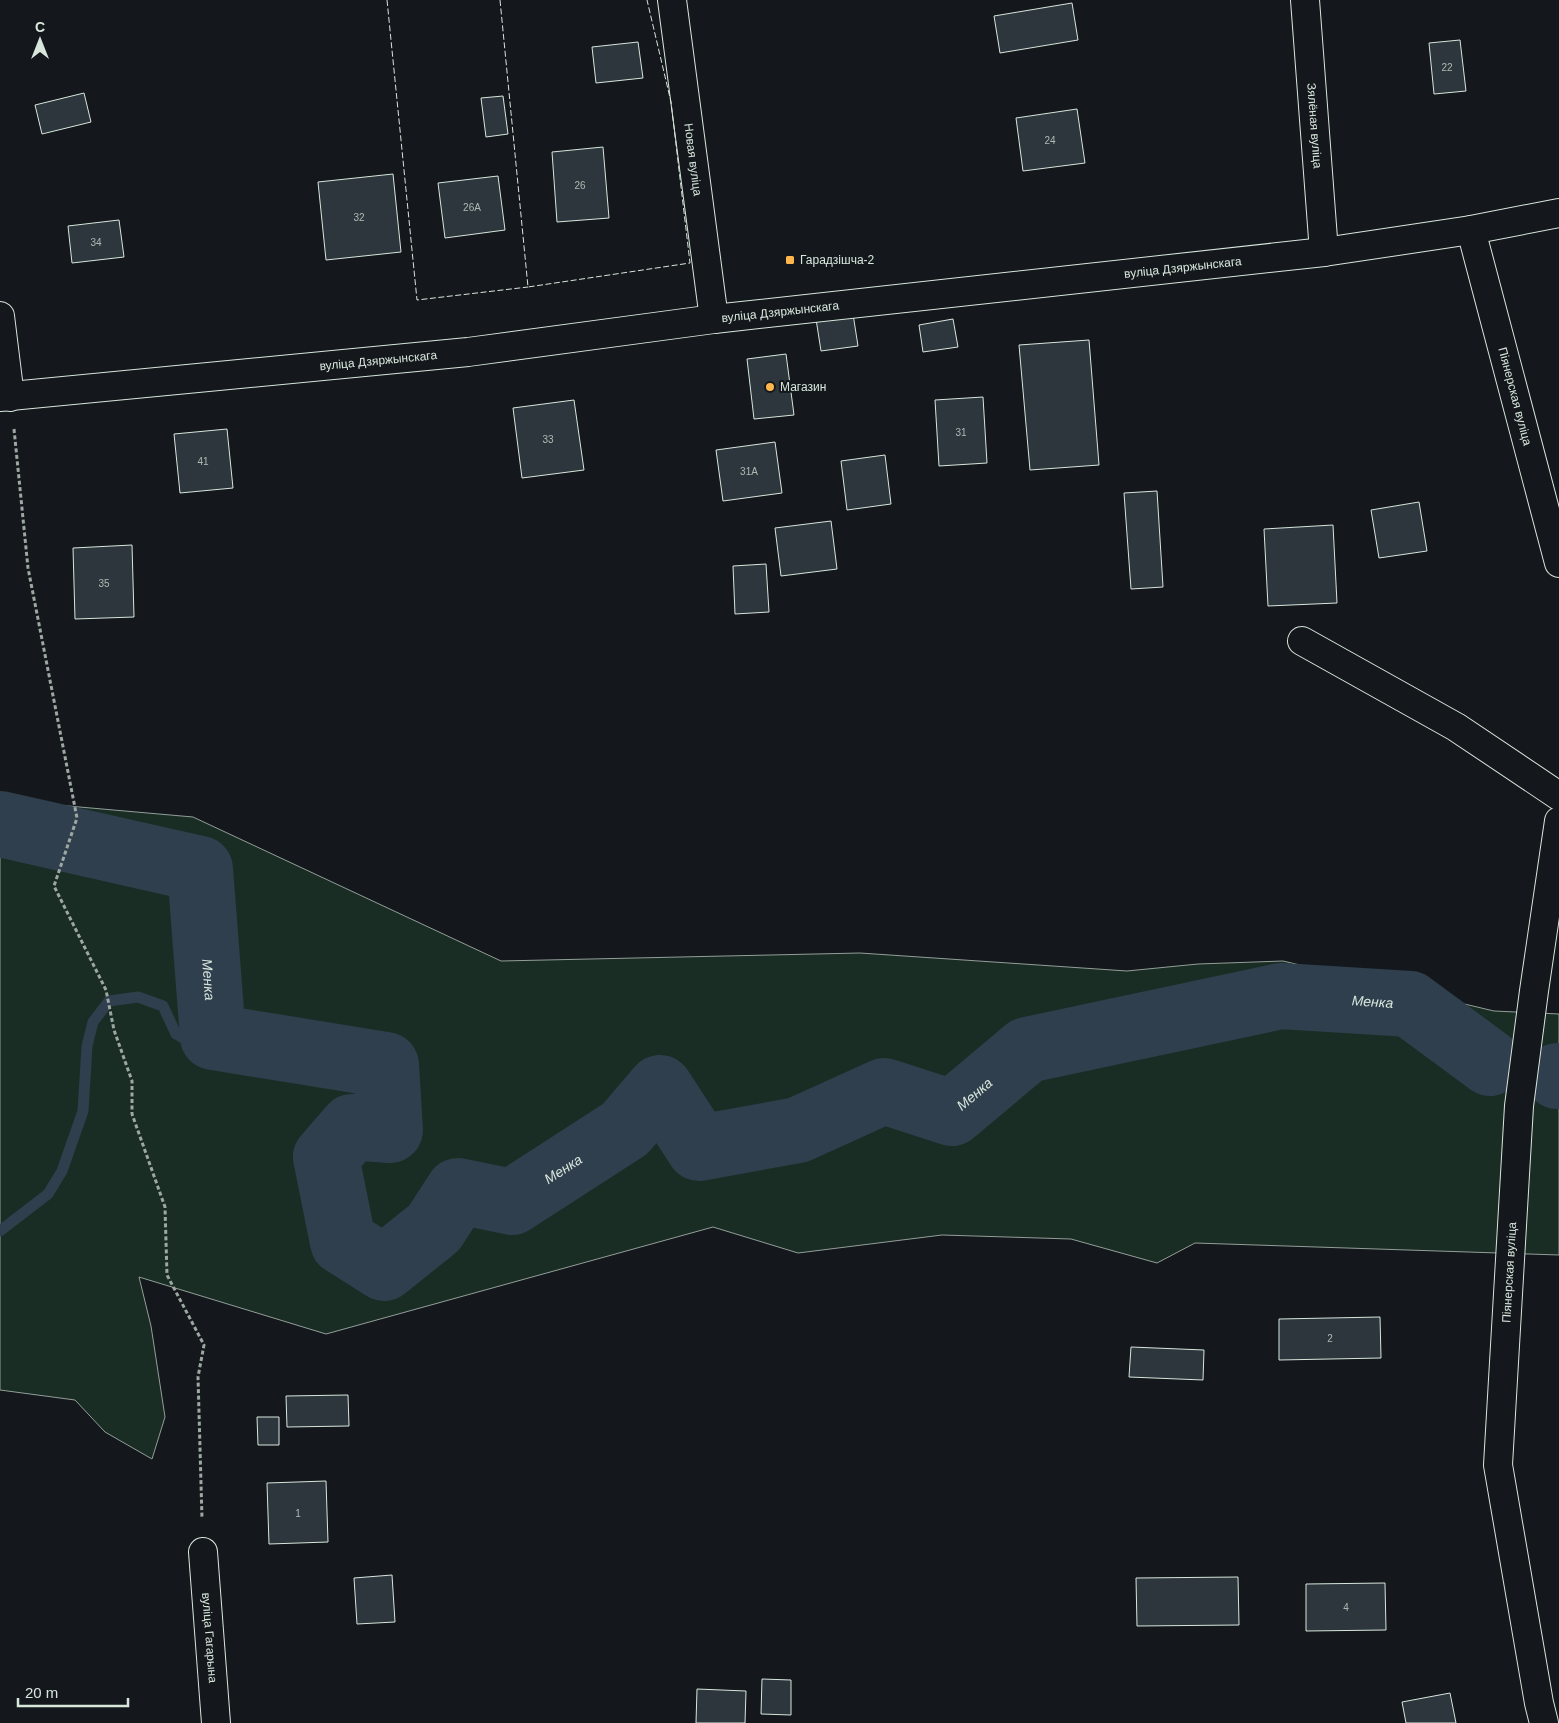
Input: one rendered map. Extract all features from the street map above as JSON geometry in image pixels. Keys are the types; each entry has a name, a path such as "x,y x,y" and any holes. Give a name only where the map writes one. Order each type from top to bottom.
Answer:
{"street":[{"name":"Новая вуліца","path":"672,0 714,319"},
{"name":"Зялёная вуліца","path":"1305,0 1324,252"},
{"name":"вуліца Дзяржынскага","path":"5,397 468,352 714,319 1324,252 1471,230 1559,213"},
{"name":"Піянерская вуліца","path":"1471,230 1559,563"},
{"path":"0,316 5,397"},
{"path":"1302,641 1456,727 1559,796"},
{"name":"Піянерская вуліца","path":"1544,1723 1498,1465 1519,1106 1559,821"},
{"name":"вуліца Гагарына","path":"203,1552 216,1723"}],"path":[{"path":"5,397 28,568 77,818 54,886 106,990 114,1030 132,1081 132,1114 165,1207 167,1275 204,1345 198,1377 203,1552"}],"green space":[{"path":"0,800 193,817 501,961 860,953 1127,971 1198,964 1283,961 1494,1011 1559,1014 1559,1255 1195,1243 1157,1263 1071,1239 942,1235 798,1253 713,1227 326,1334 139,1277 151,1326 165,1417 152,1459 105,1432 75,1400 0,1390"}],"building":[{"path":"1072,3 1078,40 1000,53 994,16"},
{"path":"1460,40 1466,91 1434,94 1429,43"},
{"path":"638,42 643,78 596,83 592,47"},
{"path":"84,93 91,122 42,134 35,105"},
{"path":"503,96 508,134 486,137 481,98"},
{"path":"1077,109 1085,163 1023,171 1016,118"},
{"path":"603,147 609,218 557,222 552,152"},
{"path":"393,174 401,252 326,260 318,182"},
{"path":"498,176 505,230 445,238 438,183"},
{"path":"119,220 124,257 72,263 68,226"},
{"path":"853,314 858,346 821,351 816,319"},
{"path":"953,319 958,347 923,352 919,325"},
{"path":"1089,340 1099,465 1030,470 1019,345"},
{"name":"Магазин","path":"786,354 794,415 754,419 747,359"},
{"path":"983,397 987,463 939,466 935,400"},
{"path":"574,400 584,470 522,478 513,408"},
{"path":"227,429 233,488 180,493 174,434"},
{"path":"775,442 782,493 723,501 716,450"},
{"path":"885,455 891,504 847,510 841,461"},
{"path":"1157,491 1163,587 1131,589 1124,493"},
{"path":"1419,502 1427,551 1379,558 1371,510"},
{"path":"831,521 837,569 781,576 775,528"},
{"path":"1333,525 1337,603 1268,606 1264,529"},
{"path":"132,545 134,617 75,619 73,548"},
{"path":"766,564 769,612 735,614 733,566"},
{"path":"1380,1317 1381,1358 1279,1360 1279,1319"},
{"path":"1131,1347 1204,1350 1203,1380 1129,1377"},
{"path":"348,1395 349,1426 287,1427 286,1396"},
{"path":"257,1417 279,1417 279,1445 258,1445"},
{"path":"326,1481 328,1542 269,1544 267,1483"},
{"path":"392,1575 395,1622 357,1624 354,1578"},
{"path":"1238,1577 1239,1625 1137,1626 1136,1578"},
{"path":"1385,1583 1386,1630 1306,1631 1306,1584"},
{"path":"762,1679 791,1680 791,1715 761,1714"},
{"path":"697,1689 746,1691 745,1723 696,1723"},
{"path":"1450,1693 1456,1723 1406,1723 1402,1702"}],"waterway":[{"name":"Менка","path":"0,824 200,869 213,1037 386,1065 390,1130 352,1127 326,1157 343,1242 384,1268 434,1228 458,1191 512,1202 625,1129 660,1088 699,1148 798,1130 884,1091 952,1113 1027,1050 1281,996 1410,1004 1490,1063"},
{"path":"0,1231 48,1194 62,1171 83,1111 87,1046 93,1022 109,1001 138,997 163,1006 176,1034 199,1047 213,1037"}],"fence":[{"path":"387,0 417,300 528,287"},
{"path":"500,0 528,287 690,263 671,102 647,0"}],"place":[{"name":"Гарадзішча-2","path":"790,260"},
{"name":"Магазин","path":"770,387"}]}
